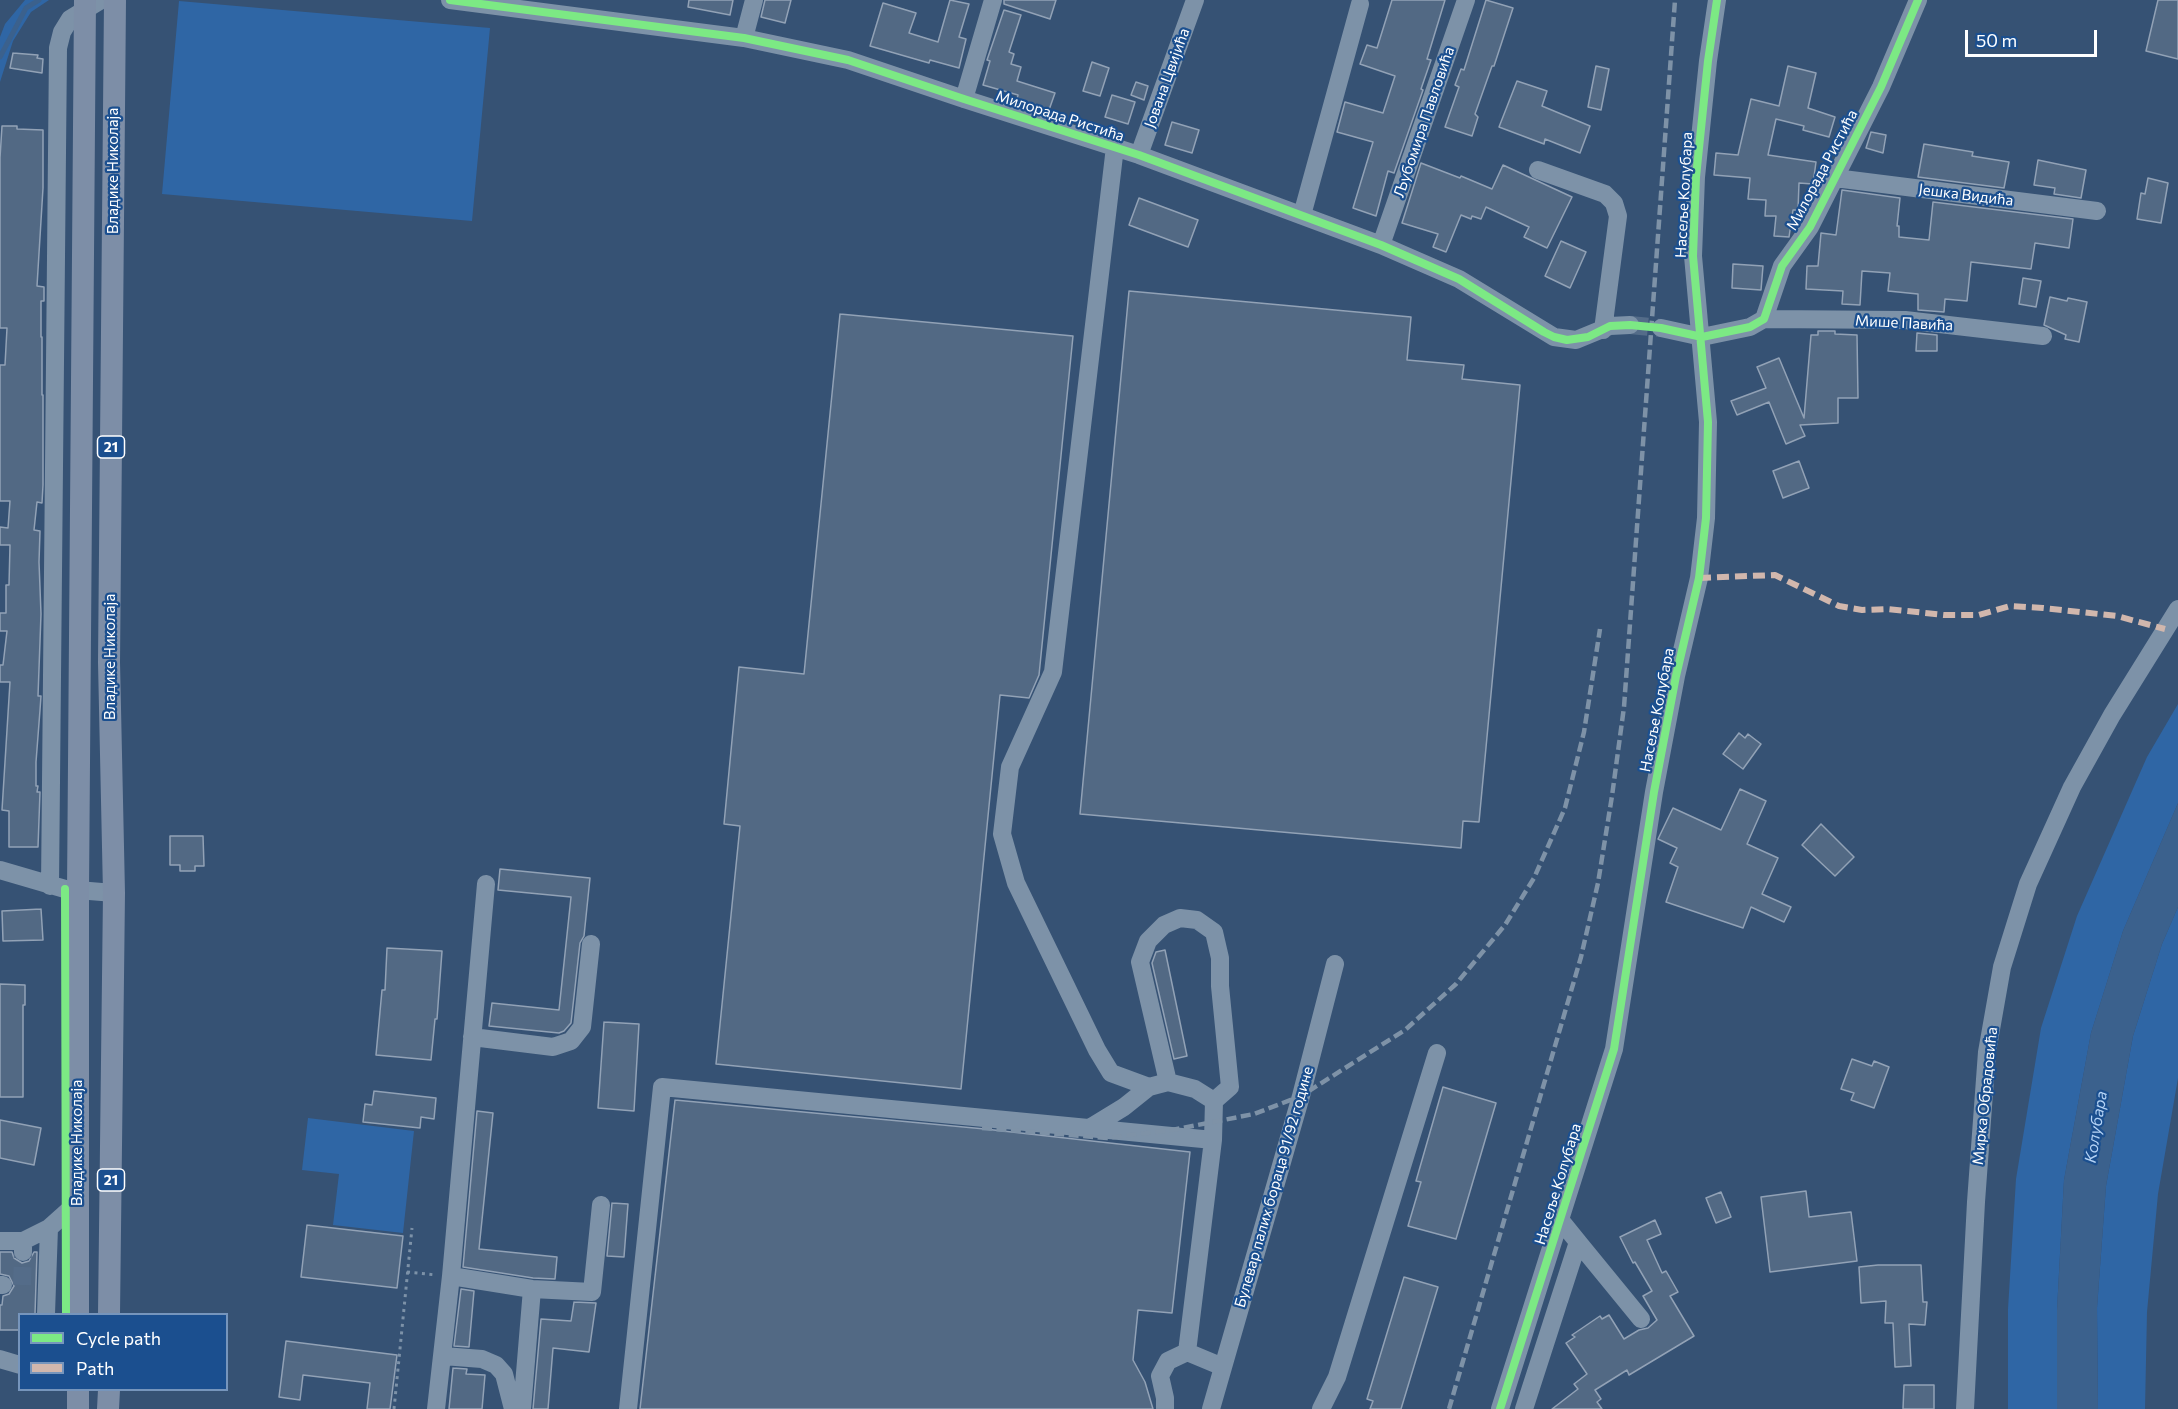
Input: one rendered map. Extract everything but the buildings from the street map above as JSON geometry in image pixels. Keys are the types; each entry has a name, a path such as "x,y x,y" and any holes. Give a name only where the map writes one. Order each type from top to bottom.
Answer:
{"main road":[{"name":"Владике Николаја","path":"110,1313 114,893 109,662 115,0"},
{"name":"Владике Николаја","path":"78,1313 78,890 90,3"},
{"path":"78,1391 78,1409"},
{"path":"108,1409 109,1391"}],"street":[{"name":"Милорада Ристића","path":"450,0 744,38 848,60 1115,147 1381,245 1460,279 1554,337 1576,340 1610,326 1630,325"},
{"path":"744,38 754,0"},
{"path":"964,99 993,0"},
{"name":"Јована Цвијића","path":"1138,155 1195,0"},
{"name":"Љубомира Павловића","path":"1381,245 1466,0"},
{"name":"Насеље Колубара","path":"1500,1409 1614,1049 1654,792 1676,675 1699,578 1706,518 1708,422 1693,256 1696,177 1717,0"},
{"name":"Милорада Ристића","path":"1764,319 1782,266 1810,227 1881,87 1918,0"},
{"path":"50,886 58,48 62,32 70,19 90,3"},
{"path":"1302,216 1360,4"},
{"path":"1115,147 1053,672 1010,766 1002,834 1016,883 1097,1050 1111,1073 1149,1087"},
{"path":"1538,170 1605,194 1614,203 1618,216 1603,330"},
{"name":"Јешка Видића","path":"1835,178 2097,211"},
{"path":"1661,328 1702,337 1750,327 1764,319"},
{"name":"Мише Павића","path":"1764,319 1905,320 2043,336"},
{"name":"Мирка Обрадовића","path":"1965,1409 1987,1052 2002,967 2028,884 2072,787 2112,715 2178,609"},
{"path":"0,870 50,886 114,893"},
{"path":"436,1409 451,1276 486,884"},
{"path":"1168,1082 1140,962 1148,941 1164,925 1180,918 1197,920 1214,932 1220,958 1220,986 1230,1087 1214,1101 1213,1140 1187,1352"},
{"path":"472,1037 553,1047 571,1041 582,1027 591,944"},
{"name":"Булевар палих бораца 91/92 године","path":"1211,1409 1301,1096 1335,964"},
{"path":"1321,1409 1337,1377 1437,1053"},
{"path":"1088,1129 1124,1107 1149,1087 1168,1082 1195,1089 1214,1101"},
{"path":"628,1409 662,1088 1213,1140"},
{"path":"0,1241 23,1247 77,1203"},
{"path":"451,1276 532,1289 592,1293 601,1205"},
{"path":"1560,1221 1641,1319"},
{"path":"46,1313 41,1286 49,1228"},
{"path":"1524,1409 1578,1242"},
{"path":"522,1409 532,1289"},
{"path":"1165,1409 1160,1376 1168,1361 1187,1352 1223,1367"},
{"path":"443,1356 482,1359 496,1365 504,1374 513,1409"},
{"path":"0,1359 18,1364"}],"path":[{"path":"394,1409 412,1228"},
{"path":"407,1272 451,1276"}],"shaded area":[{"path":"25,0 49,0 31,12 13,41 0,82 0,37 5,24"},
{"path":"179,1 490,28 472,221 162,194"},
{"path":"2178,704 2178,803 2123,931 2091,1033 2064,1180 2057,1310 2057,1409 2008,1409 2008,1309 2016,1179 2041,1028 2077,916 2147,757"},
{"path":"2178,907 2178,1078 2158,1194 2147,1312 2145,1409 2098,1409 2097,1308 2106,1186 2133,1036 2162,944"},
{"path":"308,1118 414,1131 403,1233 333,1225 339,1174 302,1170"}],"water":[{"name":"Колубара","path":"2178,803 2178,907 2162,944 2133,1036 2106,1186 2097,1308 2098,1409 2057,1409 2057,1310 2064,1180 2091,1033 2123,931"}],"waterway":[{"path":"0,57 26,8 39,0"}],"tunnel":[{"path":"1630,325 1661,328"},
{"path":"22,1285 23,1252"}],"railway":[{"path":"1449,1409 1581,957 1598,883 1612,796 1624,707 1675,0"},
{"path":"982,1128 1107,1138 1172,1130 1254,1114 1301,1096 1405,1030 1456,984 1505,925 1534,878 1565,808 1584,732 1600,629"}],"marked path":[{"path":"1699,578 1775,575 1839,606 1862,610 1888,609 1944,615 1979,615 2010,606 2043,608 2117,616 2165,629"}],"cycle path":[{"path":"450,0 744,38 848,60 1139,155 1381,245 1459,279 1544,332 1567,340 1588,337 1610,326 1630,325 1661,328 1702,337 1750,327 1764,319 1782,266 1810,227 1881,87 1918,0"},
{"path":"1500,1409 1614,1049 1654,792 1676,676 1699,578 1706,518 1708,422 1693,256 1696,177 1717,0"},
{"path":"65,889 66,1313"}]}
